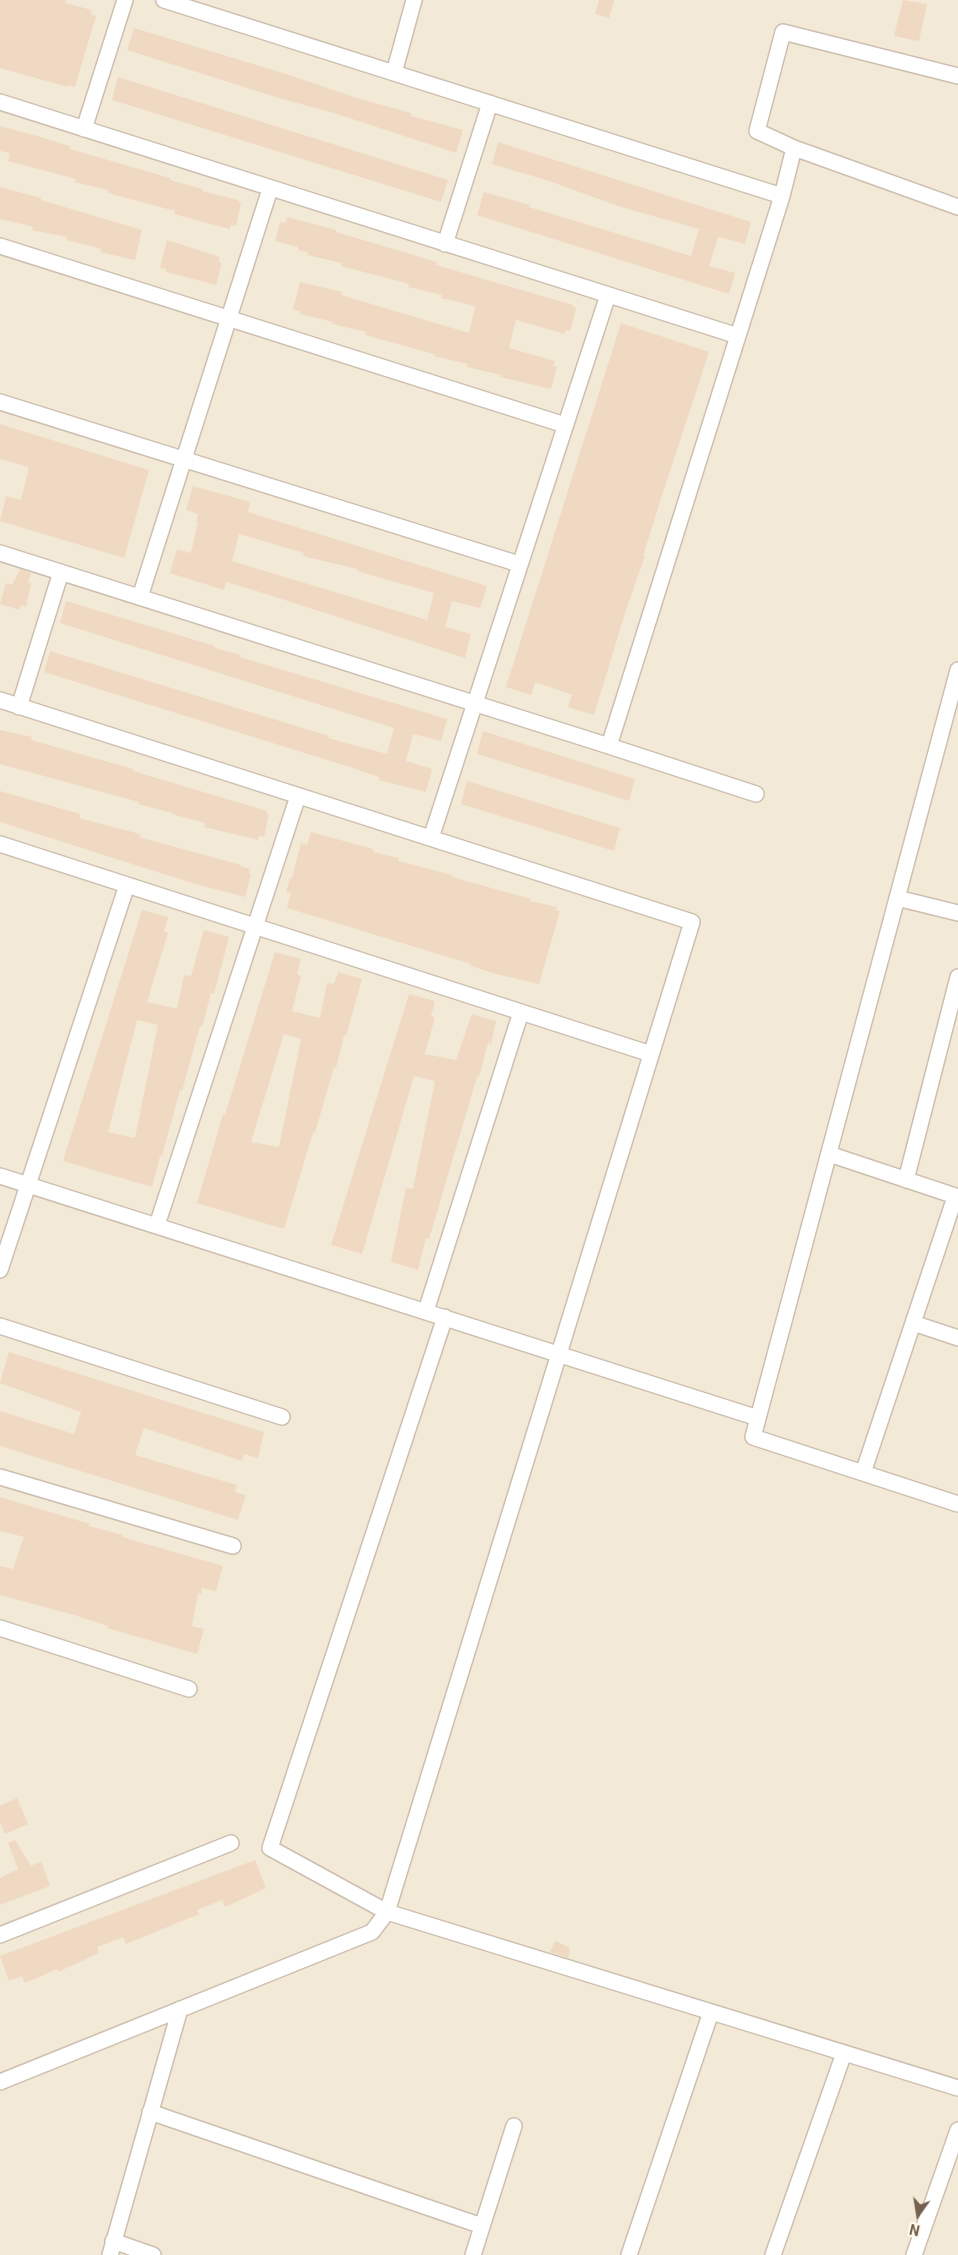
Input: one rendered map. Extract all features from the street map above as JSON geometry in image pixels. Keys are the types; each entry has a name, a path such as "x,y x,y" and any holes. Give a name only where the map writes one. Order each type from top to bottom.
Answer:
{"street":[{"path":"84,129 126,0"},
{"path":"164,0 782,196"},
{"path":"394,73 414,0"},
{"path":"958,76 783,32 757,131 794,148 958,206"},
{"path":"0,102 738,336"},
{"path":"445,244 490,103"},
{"path":"609,746 782,196 794,148"},
{"path":"140,598 270,189"},
{"path":"0,246 565,425"},
{"path":"431,838 608,295"},
{"path":"0,402 520,564"},
{"path":"0,553 756,794"},
{"path":"19,706 61,572"},
{"path":"958,670 753,1437 958,1504"},
{"path":"0,700 692,922 386,1912 372,1932 0,2082"},
{"path":"156,1225 298,796"},
{"path":"0,844 651,1054"},
{"path":"0,1270 127,885"},
{"path":"897,898 958,913"},
{"path":"906,1180 958,977"},
{"path":"426,1311 520,1012"},
{"path":"829,1154 957,1197 862,1473"},
{"path":"0,1176 758,1418"},
{"path":"445,1317 270,1848 386,1912 958,2088"},
{"path":"913,1323 958,1338"},
{"path":"0,1326 282,1417"},
{"path":"0,1477 234,1546"},
{"path":"0,1628 189,1688"},
{"path":"0,1935 231,1843"},
{"path":"152,2255 111,2248 180,2009"},
{"path":"629,2255 711,2012"},
{"path":"773,2255 844,2053"},
{"path":"150,2112 482,2226"},
{"path":"473,2255 514,2126"},
{"path":"914,2255 958,2130"}],"shaded area":[{"path":"0,0 958,0 958,2255 0,2255"}],"building":[{"path":"0,0 66,0 65,3 92,10 91,14 96,16 75,87 69,85 68,87 0,68"},
{"path":"599,0 614,0 609,18 595,14"},
{"path":"903,0 927,4 919,41 894,36"},
{"path":"134,28 283,73 360,99 411,113 411,116 463,130 456,153 334,113 282,99 127,50"},
{"path":"118,77 448,180 441,202 112,100"},
{"path":"0,126 70,146 70,149 170,178 170,180 203,189 202,191 239,200 238,202 241,203 236,226 231,225 230,229 174,214 175,211 108,193 108,190 75,182 76,179 8,161 10,153 0,151"},
{"path":"498,142 751,222 745,244 718,237 709,266 735,273 729,294 477,215 484,192 691,256 699,229 621,207 546,180 492,164"},
{"path":"0,187 142,230 135,260 100,252 101,249 66,240 67,237 32,230 33,227 0,219"},
{"path":"287,217 336,230 336,232 437,262 436,265 573,305 576,308 570,331 565,330 565,334 516,320 509,348 555,361 553,366 557,367 551,389 467,367 468,364 434,356 434,354 365,335 366,332 332,324 333,322 300,314 300,311 293,310 300,282 342,292 341,295 469,333 475,306 441,298 442,295 408,287 409,284 341,266 342,263 307,255 308,252 298,250 298,247 275,241 280,222 285,223"},
{"path":"167,240 220,257 219,262 222,263 216,285 166,272 166,269 160,268"},
{"path":"621,323 709,352 657,511 643,556 645,556 625,613 594,715 568,707 572,695 535,682 531,695 506,687"},
{"path":"0,424 149,470 124,558 0,521 6,496 21,500 29,467 0,459"},
{"path":"193,486 250,502 248,512 487,586 480,608 452,601 445,627 471,634 465,658 226,582 224,590 170,573 177,549 191,553 198,514 186,510","holes":["239,534 304,553 303,556 357,569 357,571 434,593 427,620 232,561"]},
{"path":"20,569 31,573 28,583 31,583 26,607 21,605 20,610 0,604 6,583 12,585"},
{"path":"66,601 215,646 215,648 241,655 240,657 447,719 441,741 413,734 406,761 432,769 426,792 379,780 379,777 353,768 44,672 50,651 329,736 328,738 387,754 394,728 60,623"},
{"path":"0,730 32,737 31,740 133,769 133,771 267,811 266,813 269,814 264,837 259,836 258,840 204,827 205,823 138,804 139,802 0,764"},
{"path":"483,731 635,779 629,801 477,754"},
{"path":"467,781 620,828 614,851 461,804"},
{"path":"0,791 80,814 79,818 140,834 139,837 241,865 250,869 249,874 251,874 245,897 195,884 0,822"},
{"path":"311,832 373,849 373,852 399,858 398,861 452,875 452,877 531,899 530,901 557,907 556,910 560,911 539,984 496,974 471,966 471,964 287,908 291,893 286,892 290,878 292,878 301,843 307,845"},
{"path":"142,910 168,917 164,932 168,933 147,1002 177,1009 184,975 191,976 204,930 229,937 214,994 211,993 202,1027 200,1026 152,1187 63,1161","holes":["137,1020 158,1025 135,1138 108,1132"]},
{"path":"275,952 301,959 297,974 301,976 292,1011 320,1018 327,983 334,984 338,972 362,979 346,1036 344,1035 336,1068 334,1067 284,1229 197,1203 223,1114 225,1115","holes":["284,1034 301,1039 279,1147 251,1142"]},
{"path":"409,994 435,1001 431,1016 435,1017 425,1054 456,1060 472,1014 496,1021 491,1044 488,1043 479,1077 477,1077 429,1239 426,1238 418,1270 391,1262 406,1188 413,1189 435,1081 414,1076 362,1254 331,1245"},
{"path":"9,1352 264,1432 258,1458 244,1454 242,1461 144,1428 135,1455 237,1485 235,1492 246,1495 238,1520 0,1446 0,1411 74,1434 81,1412 0,1383"},
{"path":"0,1497 90,1524 89,1526 123,1535 122,1537 223,1566 216,1591 202,1588 201,1594 198,1593 192,1626 204,1629 197,1654 107,1628 108,1626 74,1615 0,1595 0,1566 13,1569 24,1537 0,1531"},
{"path":"17,1798 28,1824 5,1834 0,1822 0,1806"},
{"path":"15,1840 31,1866 41,1861 50,1886 0,1905 0,1878 18,1869 8,1843"},
{"path":"255,1860 266,1888 225,1907 222,1900 197,1910 199,1914 126,1944 123,1937 97,1947 99,1953 58,1972 57,1969 25,1983 22,1976 9,1981 0,1956"},
{"path":"555,1941 570,1948 568,1958 550,1952"}]}
